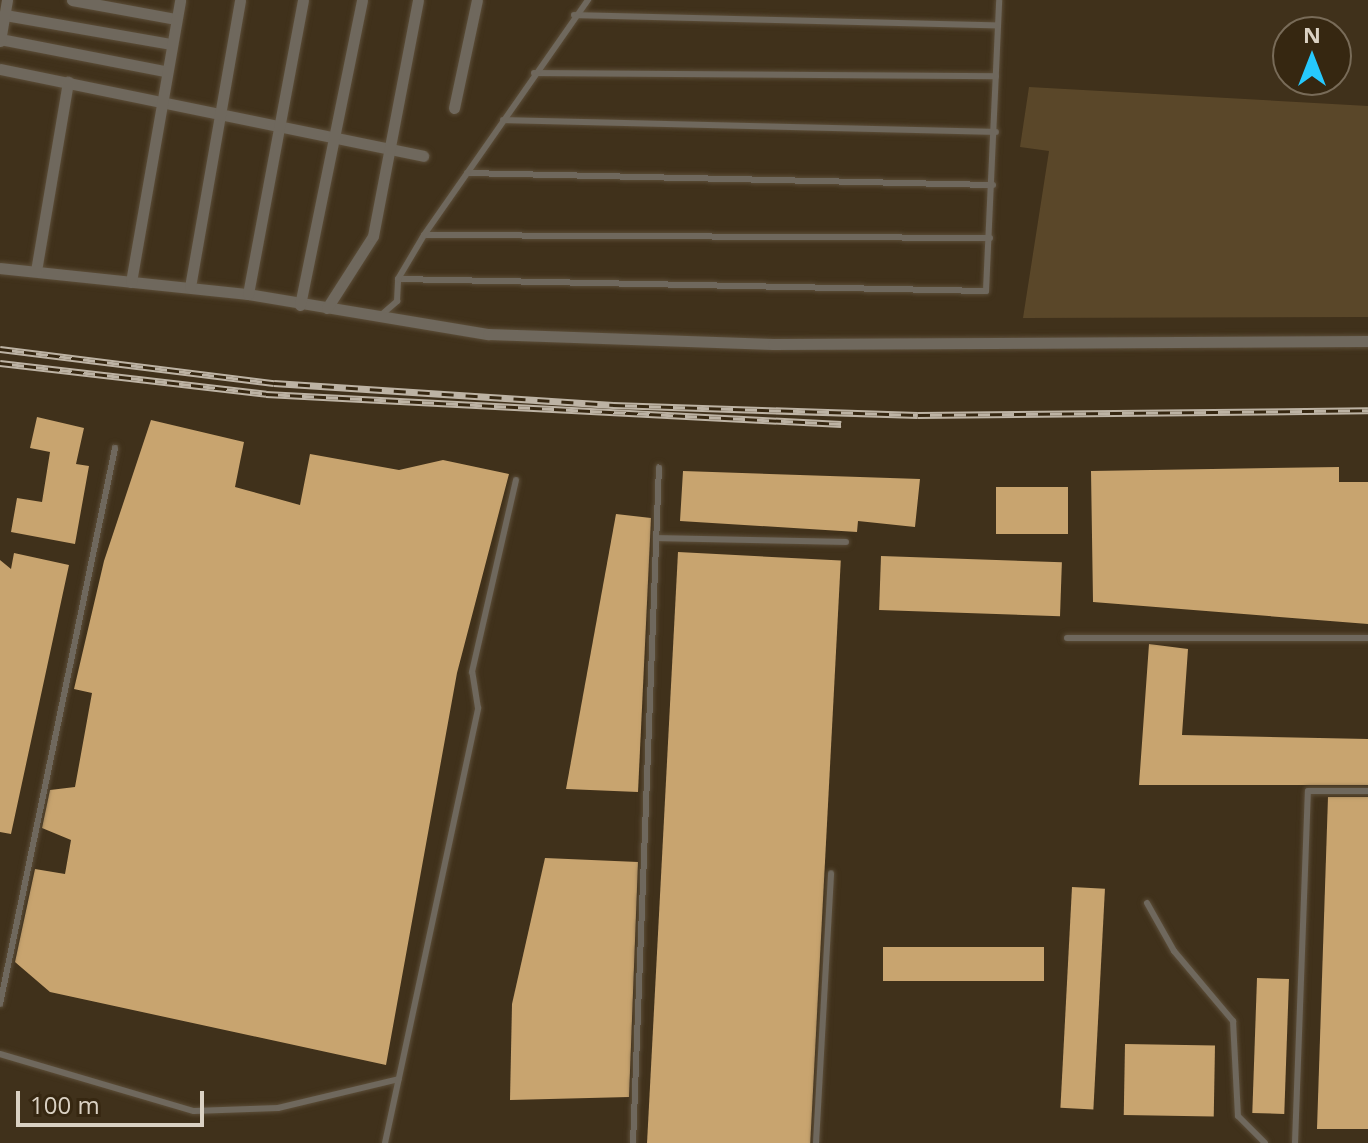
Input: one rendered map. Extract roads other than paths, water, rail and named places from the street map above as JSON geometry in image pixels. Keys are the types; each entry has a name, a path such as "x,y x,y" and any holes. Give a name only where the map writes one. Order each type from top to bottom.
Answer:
{"street":[{"path":"7,0 0,40 165,71"},
{"path":"72,0 176,19"},
{"path":"131,282 159,100 180,0"},
{"path":"190,287 240,0"},
{"path":"248,294 303,0"},
{"path":"300,305 362,0"},
{"path":"327,308 373,236 418,0"},
{"path":"454,108 477,0"},
{"path":"5,15 171,44"},
{"path":"0,69 221,111 423,156"},
{"path":"36,271 68,82"},
{"path":"0,268 248,294 488,334 773,344 1368,341"}],"lane":[{"path":"380,316 397,301 398,279 424,235 574,15 588,0"},
{"path":"398,279 986,291 996,132 999,0"},
{"path":"574,15 998,25"},
{"path":"534,73 996,76"},
{"path":"503,120 996,132"},
{"path":"467,173 993,185"},
{"path":"424,235 990,238"},
{"path":"0,1004 115,448"},
{"path":"633,1143 659,467"},
{"path":"385,1143 478,708 472,672 516,480"},
{"path":"656,538 846,542"},
{"path":"1067,638 1368,638"},
{"path":"1295,1143 1308,791 1368,791"},
{"path":"816,1143 831,873"},
{"path":"1147,903 1174,951 1233,1021 1238,1116 1265,1143"},
{"path":"0,1054 194,1111 278,1108 399,1079"}],"railway":[{"path":"0,349 274,383 613,405 918,415 1368,410"},
{"path":"0,363 266,394 841,424"}]}
